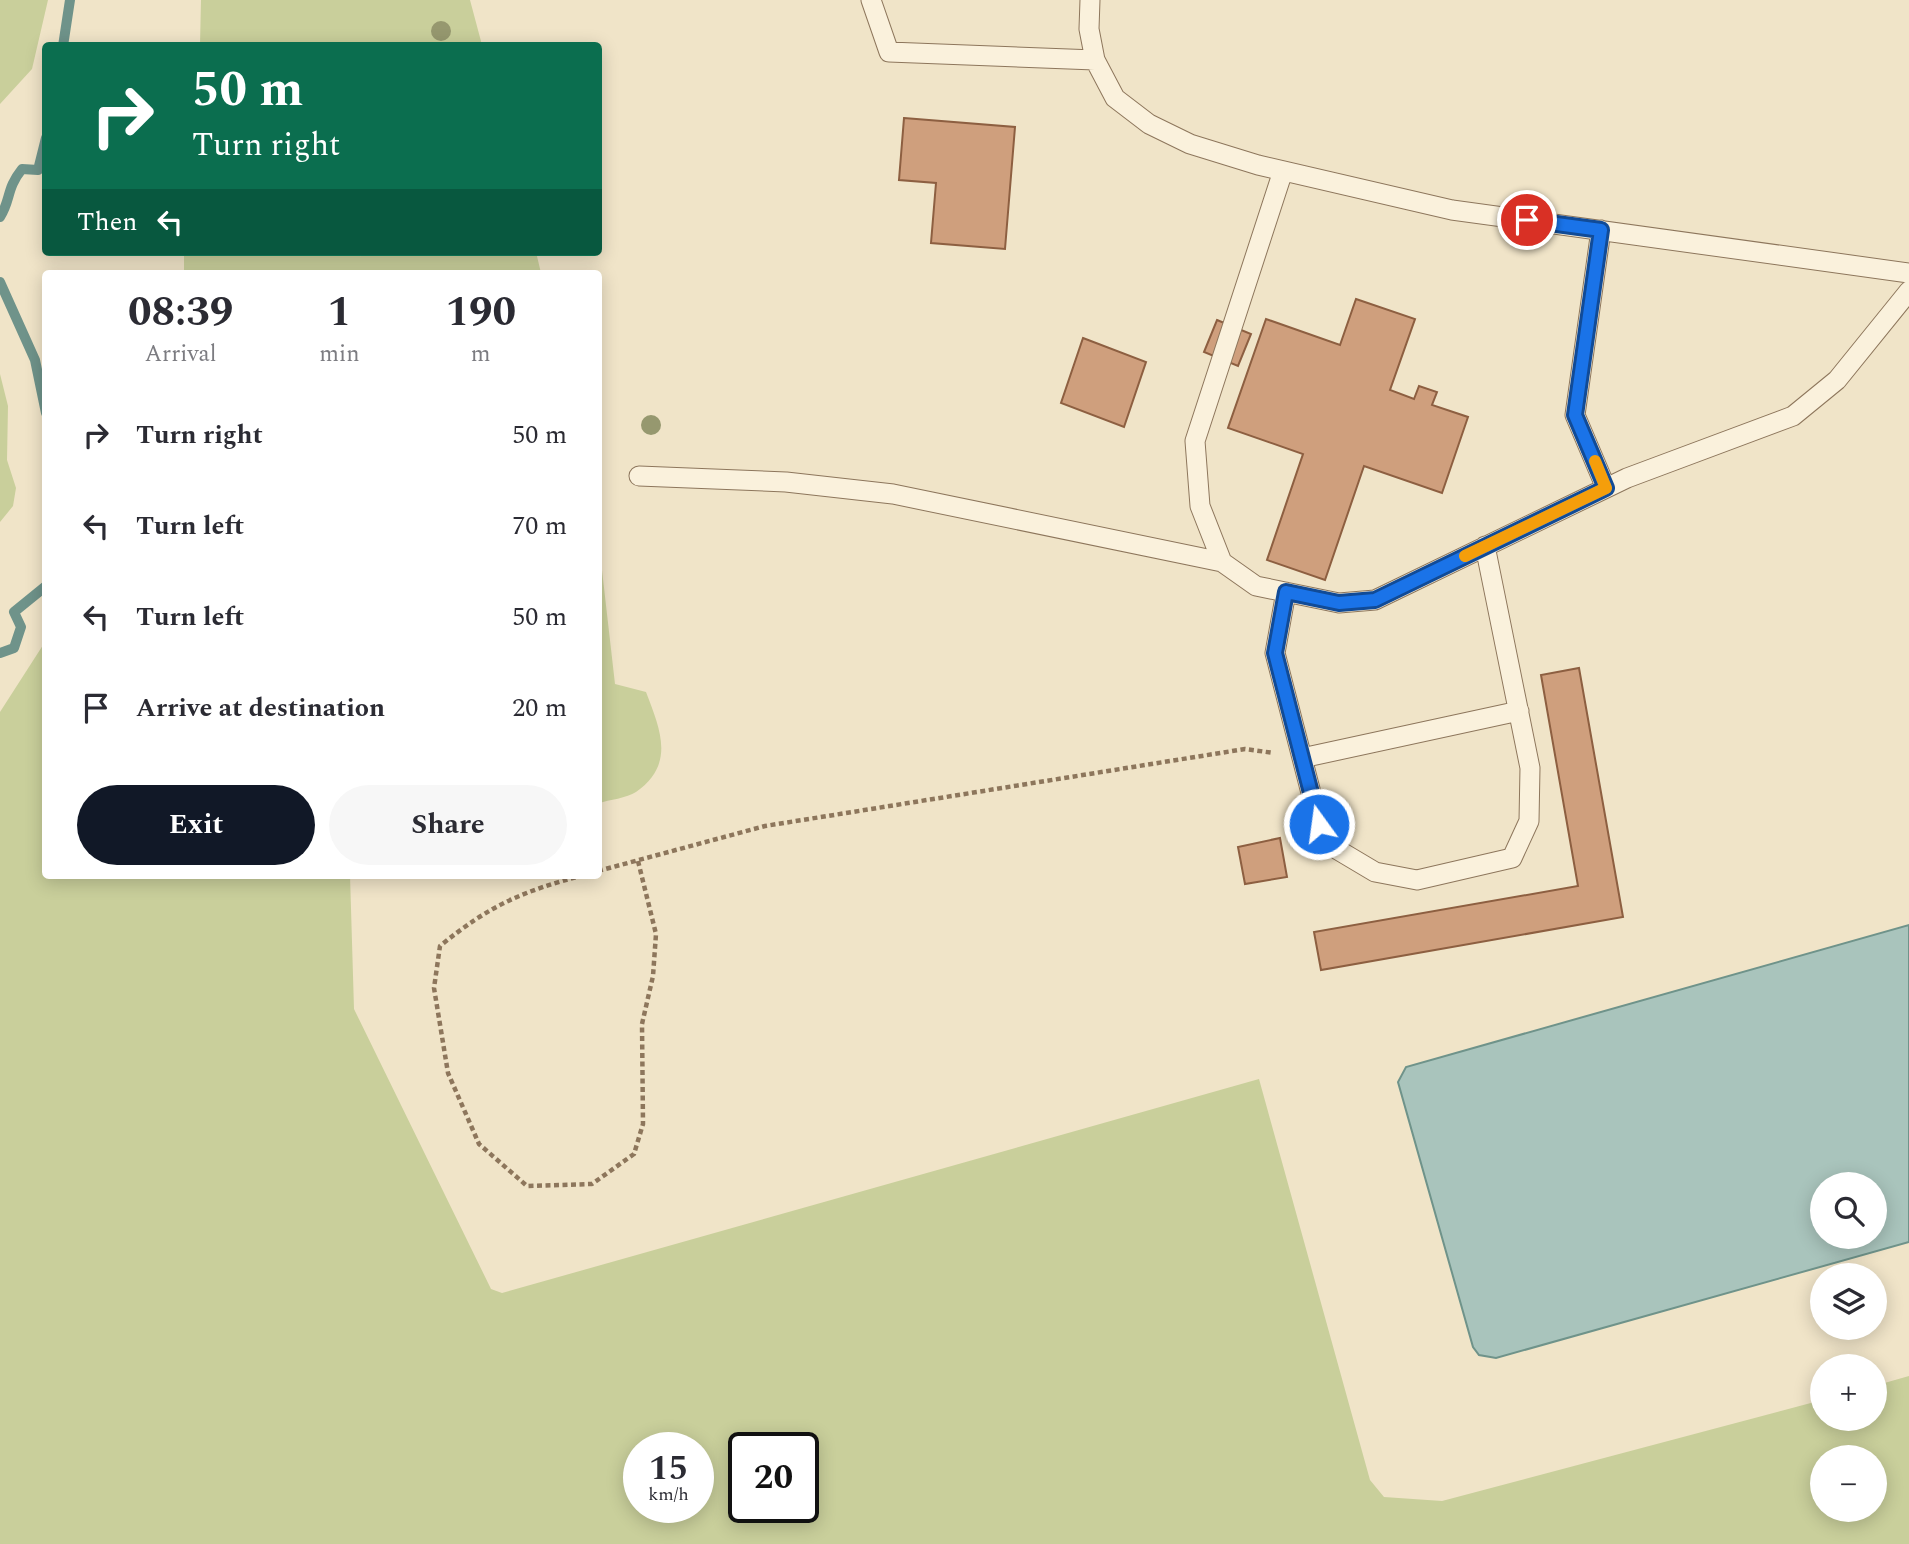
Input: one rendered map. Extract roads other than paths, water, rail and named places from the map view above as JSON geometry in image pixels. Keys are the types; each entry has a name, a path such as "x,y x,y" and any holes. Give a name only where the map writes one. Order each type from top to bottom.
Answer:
{"lane":[{"path":"871,0 889,52 1095,60"},
{"path":"639,476 786,482 893,494 1222,562 1256,586 1339,603 1375,600 1606,488 1793,416 1838,380 1908,281 1601,230 1451,210 1283,171 1190,144 1149,124 1115,98 1095,60 1088,29 1090,0"},
{"path":"1222,562 1200,506 1195,440 1283,171"},
{"path":"1601,230 1575,415 1606,488"},
{"path":"1286,592 1275,653 1319,824 1338,850 1375,872 1417,880 1512,858 1529,821 1530,768 1485,546"},
{"path":"1302,758 1519,711"}],"water":[{"path":"1909,925 1909,1242 1887,1248 1887,1172 1810,1172 1810,1249 1884,1249 1834,1263 1810,1263 1810,1270 1496,1358 1479,1355 1473,1347 1398,1082 1406,1067"}],"waterway":[{"path":"64,42 70,0"},
{"path":"0,217 13,183 22,169 38,170 42,154"},
{"path":"0,282 35,360 42,394"},
{"path":"0,653 14,648 21,627 14,612 42,589"}]}
